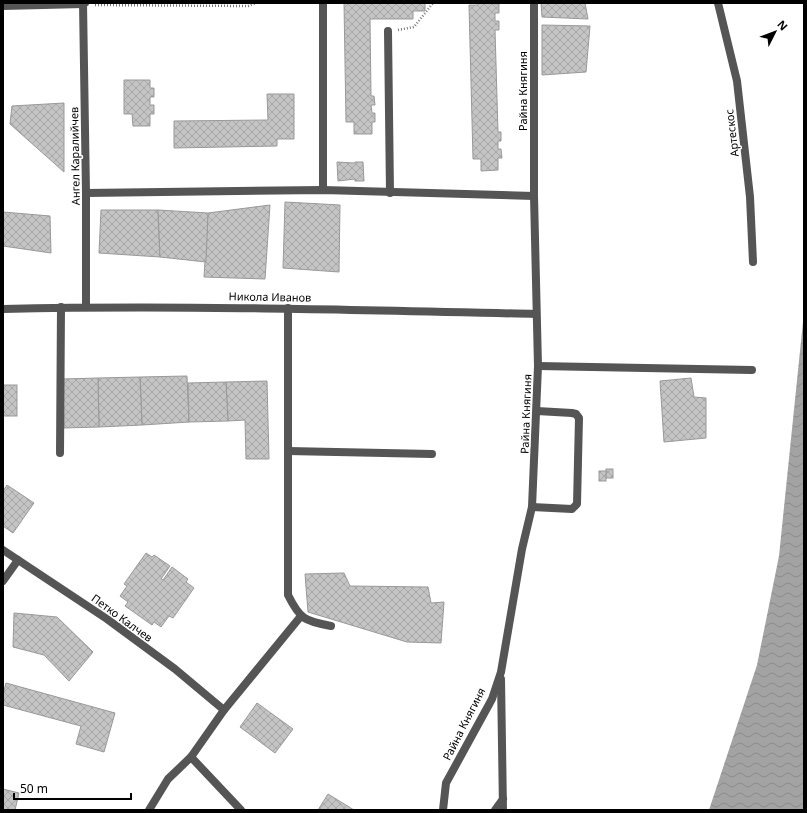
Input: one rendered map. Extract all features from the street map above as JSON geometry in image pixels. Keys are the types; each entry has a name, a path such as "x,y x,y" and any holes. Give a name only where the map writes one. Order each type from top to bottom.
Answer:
{"street":[{"path":"323,3 323,190"},
{"name":"Райна Княгиня","path":"443,810 446,783 492,699 501,672 519,564 532,507 538,366 534,196 534,3"},
{"name":"Артескос","path":"718,3 737,81 750,197 753,262"},
{"path":"3,6 84,4"},
{"name":"Ангел Каралийчев","path":"84,4 86,307"},
{"path":"388,31 390,193"},
{"path":"86,192 323,190 534,196"},
{"path":"60,453 61,307"},
{"name":"Никола Иванов","path":"3,308 288,308 536,314"},
{"path":"288,308 288,595 301,616 310,622 331,626"},
{"path":"538,366 752,370"},
{"path":"532,507 572,509 577,504 579,418 576,414 572,413 537,411"},
{"path":"288,451 432,454"},
{"name":"Петко Калчев","path":"3,550 107,619 175,669 224,710"},
{"path":"3,581 18,560"},
{"path":"149,810 168,779 191,757 224,710 301,616"},
{"path":"501,672 503,810"},
{"path":"191,757 241,810"},
{"path":"494,810 503,799"}],"path":[{"path":"84,4 248,6 256,3"},
{"path":"388,31 414,27 433,3"}],"water":[{"path":"804,312 804,810 709,810 757,665 779,556"}],"building":[{"path":"344,3 425,3 425,11 413,11 413,19 370,19 371,96 374,96 375,105 371,105 372,113 375,113 375,122 372,122 372,134 354,134 354,122 346,122"},
{"path":"478,3 499,4 499,13 495,13 495,21 499,21 499,30 495,30 498,132 501,132 501,141 498,141 498,149 501,149 502,158 498,158 498,170 481,171 481,159 473,159 469,5 478,5"},
{"path":"541,3 585,3 588,19 542,17"},
{"path":"542,25 590,26 586,72 542,75"},
{"path":"124,80 150,80 150,88 154,88 154,97 150,97 150,105 154,105 154,114 150,114 150,126 133,126 132,114 124,114"},
{"path":"267,94 294,94 294,139 277,139 277,146 174,148 174,121 268,120"},
{"path":"64,103 64,172 10,124 12,106"},
{"path":"337,162 363,162 364,181 355,181 355,179 338,181"},
{"path":"285,202 340,205 339,272 283,268"},
{"path":"270,205 265,279 204,277 208,213"},
{"path":"101,210 158,210 160,257 99,253"},
{"path":"158,210 208,213 206,262 160,257"},
{"path":"3,212 50,216 51,253 3,246"},
{"path":"187,376 189,422 142,425 140,377"},
{"path":"140,377 142,425 99,427 98,378"},
{"path":"98,378 99,427 64,428 63,379"},
{"path":"691,378 694,397 706,398 706,438 664,442 660,381"},
{"path":"267,381 269,459 246,459 245,420 228,421 226,382"},
{"path":"226,382 228,421 189,422 188,383"},
{"path":"3,385 17,385 17,416 3,416"},
{"path":"606,469 613,469 613,478 606,478"},
{"path":"599,471 606,471 606,481 599,481"},
{"path":"7,485 34,503 13,533 3,526 3,491"},
{"path":"146,553 152,557 154,555 170,566 161,579 163,580 172,567 188,579 186,582 194,588 173,618 169,616 161,627 154,622 152,625 125,606 128,602 120,596 127,586 124,584"},
{"path":"344,573 350,586 428,587 431,603 444,602 441,643 407,642 308,612 305,574"},
{"path":"14,613 57,617 93,652 69,681 44,655 13,647"},
{"path":"6,683 115,713 104,752 76,744 81,726 3,705 3,694"},
{"path":"257,703 293,729 275,753 240,727"},
{"path":"3,789 19,793 15,810 3,810"},
{"path":"328,794 354,810 318,810"}]}
